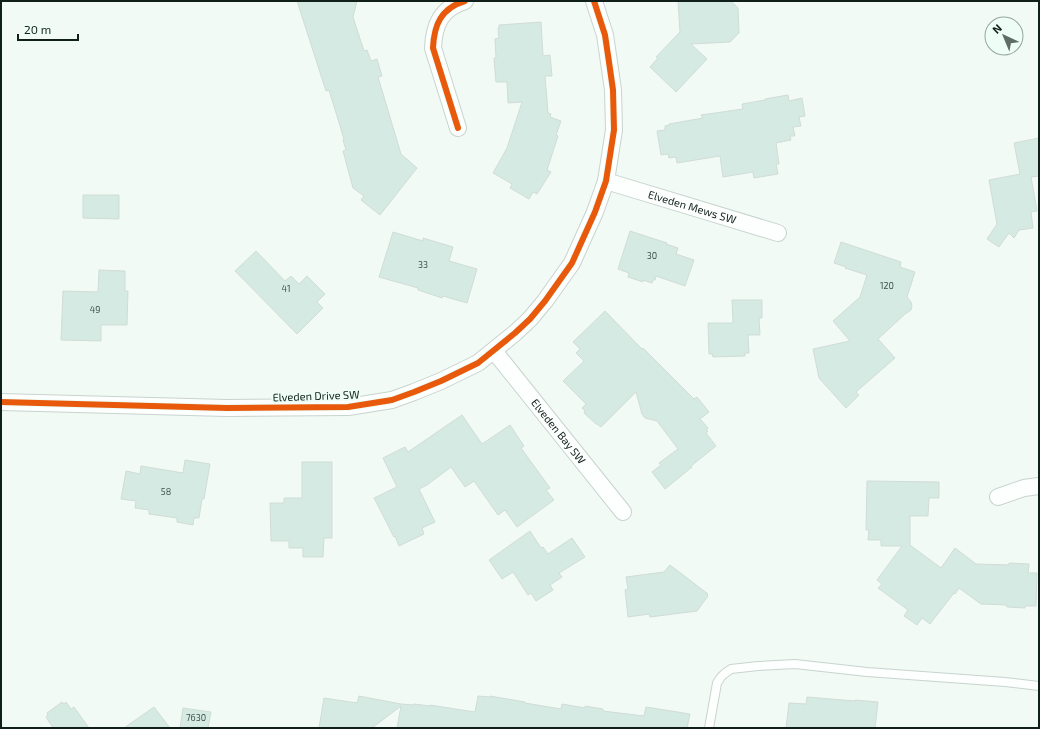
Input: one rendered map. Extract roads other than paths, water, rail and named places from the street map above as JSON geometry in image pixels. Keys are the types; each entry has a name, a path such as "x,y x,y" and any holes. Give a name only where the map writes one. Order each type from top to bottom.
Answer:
{"street":[{"path":"458,128 433,48 434,34 440,18 447,10 465,1"},
{"name":"Elveden Drive SW","path":"1,402 227,408 348,407 392,400 441,381 478,363 530,319 572,263 595,212 606,181 614,130 613,90 605,35 594,1"},
{"name":"Elveden Mews SW","path":"606,181 778,234"},
{"name":"Elveden Bay SW","path":"494,351 623,512"},
{"path":"998,498 1024,488 1039,486"}],"lane":[{"path":"709,728 717,683 721,677 731,669 795,664 866,672 1005,682 1039,686"}]}
